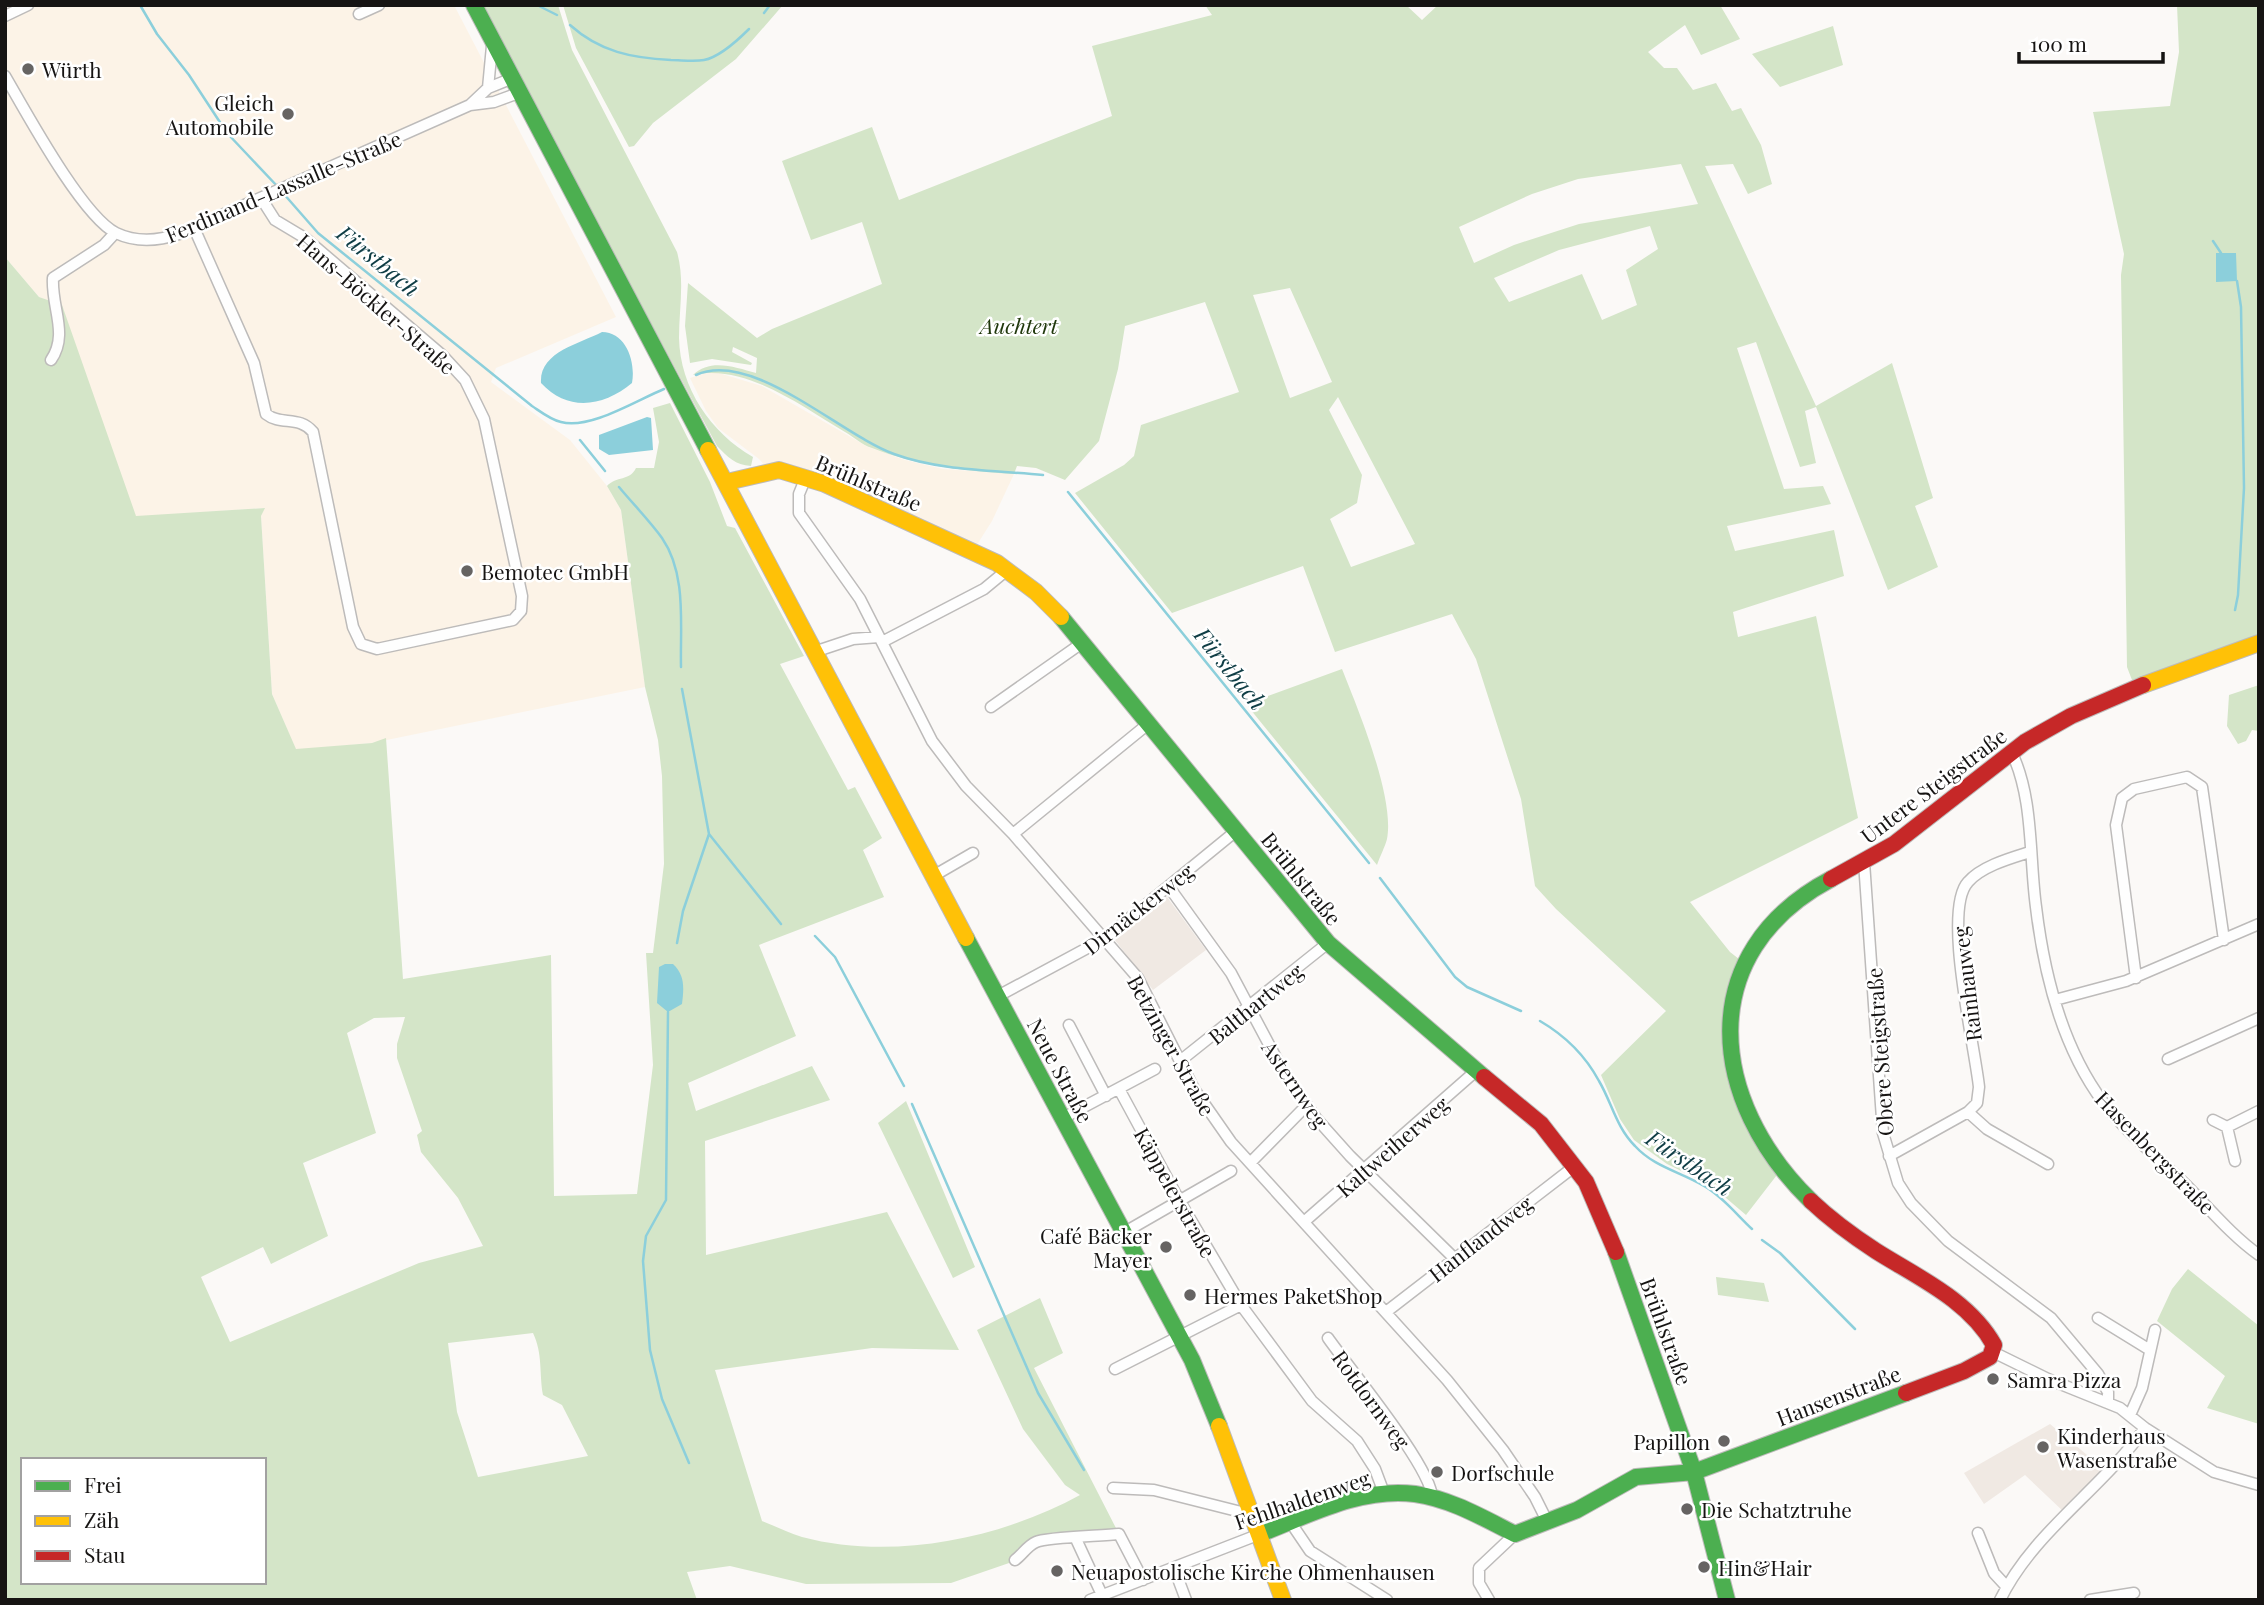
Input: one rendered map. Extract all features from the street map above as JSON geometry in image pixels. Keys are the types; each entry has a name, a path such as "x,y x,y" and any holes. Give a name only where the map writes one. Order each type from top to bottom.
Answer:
{"street":[{"path":"5,16 29,5"},
{"path":"359,14 379,5"},
{"name":"Neue Straße","path":"474,5 814,652 1181,1338 1208,1395 1283,1600"},
{"path":"488,88 492,67 491,39"},
{"path":"5,76 84,203 115,233 104,245 53,278 51,295 60,323 58,350 51,360"},
{"name":"Ferdinand-Lassalle-Straße","path":"470,105 488,88 517,85"},
{"name":"Ferdinand-Lassalle-Straße","path":"115,233 130,238 153,240 194,228 470,105 494,102 517,85"},
{"name":"Hans-Böckler-Straße","path":"194,228 254,363 266,414 273,419 301,422 313,432 353,627 361,644 377,649 513,620 521,611 522,596 484,419 470,388 442,355 302,236 275,220 266,196"},
{"name":"Brühlstraße","path":"727,482 769,470 806,477 973,551 1007,570 1046,601 1328,943 1361,975 1541,1124 1575,1166 1609,1234 1694,1472 1727,1600"},
{"name":"Betzinger Straße","path":"806,477 799,494 799,513 852,586 932,741 966,786 1013,834 1104,939 1147,994 1208,1112 1488,1429 1535,1497 1547,1521"},
{"path":"814,652 853,639 881,639 994,583 1007,570"},
{"path":"991,707 1082,643"},
{"name":"Untere Steigstraße","path":"1993,1352 1990,1335 1968,1315 1916,1274 1873,1250 1823,1212 1793,1183 1748,1119 1731,1069 1727,1036 1736,982 1753,947 1777,917 1796,900 1897,842 1983,769 2057,723 2108,699 2259,643"},
{"path":"1013,834 1148,724"},
{"name":"Hasenbergstraße","path":"2011,751 2025,795 2038,923 2055,1000 2078,1060 2104,1103 2259,1255"},
{"path":"2136,978 2116,825 2122,798 2134,789 2187,777 2196,780 2202,787 2224,940"},
{"name":"Dirnäckerweg","path":"998,996 1104,939 1236,831"},
{"name":"Rainhauweg","path":"1968,1112 1977,1103 1979,1087 1959,950 1958,912 1961,892 1966,883 1982,871 2030,852"},
{"path":"935,875 973,853"},
{"name":"Obere Steigstraße","path":"1864,862 1869,890 1883,1133 1898,1183 1919,1212 1958,1249 2051,1318 2098,1374 2108,1392 2108,1402"},
{"name":"Asternweg","path":"1169,887 1210,942 1282,1069 1307,1105 1364,1170 1454,1258"},
{"path":"2055,1000 2136,978 2259,924"},
{"name":"Balthartweg","path":"1180,1061 1250,1009 1328,943"},
{"path":"2168,1059 2259,1018"},
{"path":"1069,1025 1106,1096"},
{"path":"1063,1118 1155,1069"},
{"name":"Kaltweiherweg","path":"1305,1220 1478,1070"},
{"name":"Käppelerstraße","path":"1119,1089 1179,1200 1241,1305 1312,1401 1357,1441 1375,1469 1384,1493"},
{"path":"1251,1162 1307,1105"},
{"path":"2227,1127 2259,1111"},
{"path":"1889,1156 1968,1112 1987,1129 2048,1164"},
{"path":"2213,1120 2227,1127"},
{"path":"2227,1127 2235,1161"},
{"name":"Hanflandweg","path":"1386,1312 1575,1166"},
{"path":"1125,1232 1231,1171"},
{"path":"1115,1369 1181,1338 1241,1305"},
{"path":"2098,1318 2150,1350"},
{"path":"2130,1415 2141,1388 2155,1330"},
{"name":"Rotdornweg","path":"1328,1338 1428,1480 1432,1498"},
{"path":"1993,1352 2048,1379 2108,1402 2214,1472 2259,1485"},
{"name":"Hansenstraße","path":"1515,1534 1577,1510 1636,1477 1694,1472 1983,1363 1993,1352"},
{"path":"2000,1600 2032,1550 2117,1464 2145,1428"},
{"path":"1113,1488 1154,1490 1253,1515"},
{"name":"Fehlhaldenweg","path":"1090,1600 1107,1596 1347,1502 1384,1493 1417,1494 1432,1498 1515,1534"},
{"path":"1291,1523 1310,1551 1387,1600"},
{"path":"1978,1533 1994,1573 2006,1587"},
{"path":"1016,1560 1030,1546 1045,1539 1119,1534 1143,1580"},
{"path":"1489,1600 1479,1583 1479,1568 1515,1534"},
{"path":"1076,1539 1107,1596"},
{"path":"1174,1568 1186,1600"},
{"path":"2090,1600 2134,1593"}],"shaded area":[{"path":"5,5 454,5 616,317 496,368 491,382 570,440 607,486 621,510 645,687 372,743 296,750 272,694 261,516 264,508 135,517 62,306 39,297 5,257"},
{"path":"712,371 762,386 868,447 905,460 943,469 1014,474 992,521 973,551 769,470 759,459 718,428 706,411 690,378"},
{"path":"1167,897 1206,950 1153,990 1115,940"},
{"name":"Kinderhaus Wasenstraße","path":"2050,1424 2105,1470 2065,1513 2025,1475 1984,1504 1964,1473"}],"green space":[{"path":"480,5 558,5 572,50 677,252 681,284 679,338 685,374 692,391 711,422 753,457 751,466 736,462 717,446"},
{"path":"563,5 783,5 736,59 653,123 634,146 629,147 576,48"},
{"name":"Auchtert","path":"1205,5 1406,5 1422,20 1438,5 1720,5 1740,39 1701,55 1685,25 1648,52 1664,68 1677,68 1693,90 1716,83 1732,111 1741,108 1761,145 1772,184 1748,194 1733,164 1705,166 1816,406 1892,363 1933,498 1915,506 1938,567 1888,590 1816,407 1805,411 1816,463 1800,467 1756,342 1737,348 1784,489 1823,486 1831,504 1727,526 1735,551 1834,530 1844,576 1733,612 1738,637 1816,616 1858,818 1690,902 1730,952 1739,959 1723,1043 1780,1171 1746,1215 1712,1186 1667,1164 1634,1140 1620,1119 1601,1075 1666,1011 1556,909 1535,886 1521,799 1476,659 1452,614 1335,652 1303,566 1172,613 1075,493 1124,465 1134,456 1141,425 1239,392 1205,302 1125,326 1118,369 1099,441 1065,480 1036,468 1017,466 1014,474 995,473 942,467 889,454 865,445 772,389 732,375 693,375 715,365 756,373 757,358 733,347 732,352 752,363 751,365 712,359 690,363 685,326 688,283 757,338 772,329 882,284 862,222 811,240 782,161 872,127 899,200 1112,116 1092,46 1212,15","holes":["1681,164 1698,204 1579,224 1514,245 1474,263 1459,227 1532,194 1578,179","1650,226 1658,249 1626,270 1637,305 1602,320 1582,274 1509,302 1494,278 1559,250","1290,288 1332,382 1290,398 1253,295","1338,397 1415,544 1351,567 1330,519 1357,503 1362,475 1329,410"]},
{"path":"2177,5 2259,5 2259,643 2218,651 2132,680 2127,667 2121,275 2124,254 2093,112 2170,106 2179,52"},
{"path":"1833,26 1843,65 1780,87 1752,54"},
{"path":"5,257 39,297 62,305 136,516 265,508 261,516 272,694 296,749 372,743 386,738 403,979 551,955 554,1196 637,1194 653,1065 646,953 653,953 664,864 662,776 658,740 645,687 621,510 607,486 630,475 636,468 654,468 659,442 653,408 670,403 710,482 727,526 735,528 804,656 780,664 848,790 855,787 882,838 863,850 884,897 759,945 796,1036 688,1083 696,1111 812,1066 830,1100 705,1141 706,1255 887,1212 959,1350 872,1348 715,1370 762,1521 802,1537 837,1544 908,1546 945,1542 1015,1524 1080,1495 1065,1485 1023,1429 977,1330 1040,1298 1063,1353 1034,1368 1119,1534 1045,1539 1012,1562 951,1583 806,1584 730,1566 687,1572 697,1600 5,1600","holes":["405,1017 397,1044 397,1058 422,1131 417,1135 421,1152 458,1198 483,1246 419,1263 230,1342 201,1277 263,1247 271,1264 328,1236 303,1163 376,1133 347,1033 374,1018","533,1333 540,1356 543,1395 562,1405 588,1456 478,1477 457,1412 448,1343"]},
{"path":"1342,669 1374,754 1386,801 1387,839 1377,865 1246,704"},
{"path":"2259,685 2259,731 2252,730 2246,741 2238,744 2227,726 2229,695"},
{"path":"906,1101 975,1267 953,1278 878,1123"},
{"path":"2188,1269 2259,1326 2259,1424 2207,1408 2225,1376 2157,1321 2172,1289"},
{"path":"1716,1277 1764,1283 1769,1302 1718,1295"}],"water":[{"path":"2216,253 2236,253 2237,281 2216,282"},
{"path":"602,332 617,337 628,350 632,383 609,397 586,403 563,399 541,383 542,372 553,356"},
{"path":"647,417 651,418 653,450 609,455 599,449 599,435"},
{"path":"673,964 677,968 683,987 682,1004 668,1012 657,1003 659,967"}],"waterway":[{"name":"Fürstbach","path":"140,5 157,34 189,75 227,133 278,187"},
{"path":"537,5 557,15"},
{"path":"764,13 770,5"},
{"path":"570,25 593,42 617,52 657,59 692,61 704,60 722,52 749,29"},
{"name":"Fürstbach","path":"283,193 318,233 550,418 561,422 586,422 613,413 664,389"},
{"path":"2213,241 2221,253"},
{"path":"2235,610 2244,488 2241,307 2237,281"},
{"name":"Fürstbach","path":"696,375 718,370 743,374 769,384 873,444 912,460 948,467 1043,475"},
{"path":"580,440 605,471"},
{"path":"619,487 652,525 670,552 679,584 681,667"},
{"name":"Fürstbach","path":"1068,492 1369,863"},
{"path":"677,943 683,911 709,834 682,689"},
{"path":"709,834 781,924"},
{"name":"Fürstbach","path":"1380,878 1455,977 1467,987 1521,1011"},
{"path":"815,936 835,957 904,1086"},
{"path":"668,1012 666,1200 646,1236 643,1261 650,1350 662,1399 689,1463"},
{"name":"Fürstbach","path":"1540,1021 1566,1039 1581,1054 1604,1089 1623,1131 1642,1153 1711,1190 1752,1229"},
{"path":"912,1104 1038,1393 1084,1470"},
{"name":"Fürstbach","path":"1762,1240 1780,1253 1855,1329"}],"traffic: fast":[{"path":"474,5 708,450"},
{"path":"1061,617 1328,943 1484,1077"},
{"path":"1811,1201 1777,1161 1751,1119 1735,1075 1730,1030 1736,987 1755,946 1786,910 1831,879"},
{"path":"966,938 1192,1360 1219,1426"},
{"path":"1616,1252 1694,1472 1727,1600"},
{"path":"1260,1534 1336,1504 1395,1493 1441,1500 1515,1534 1577,1510 1636,1477 1694,1472 1906,1393"}],"traffic: slow":[{"path":"708,450 966,938"},
{"path":"727,482 779,470 825,484 997,563 1036,592 1061,617"},
{"path":"2143,685 2259,643"},
{"path":"1219,1426 1283,1600"}],"traffic: jam":[{"path":"1831,879 1894,844 2025,742 2071,716 2143,685"},
{"path":"1484,1077 1541,1124 1586,1182 1616,1252"},
{"path":"1811,1201 1859,1240 1956,1302 1971,1315 1994,1345 1990,1357 1964,1371 1906,1393"}],"place":[{"name":"Würth","path":"28,69"},
{"name":"Gleich Automobile","path":"288,114"},
{"name":"Bemotec GmbH","path":"467,571"},
{"name":"Café Bäcker Mayer","path":"1166,1247"},
{"name":"Hermes PaketShop","path":"1190,1295"},
{"name":"Samra Pizza","path":"1993,1379"},
{"name":"Papillon","path":"1724,1441"},
{"name":"Kinderhaus Wasenstraße","path":"2043,1447"},
{"name":"Dorfschule","path":"1437,1472"},
{"name":"Die Schatztruhe","path":"1687,1509"},
{"name":"Hin&Hair","path":"1704,1567"},
{"name":"Neuapostolische Kirche Ohmenhausen","path":"1057,1571"}]}
